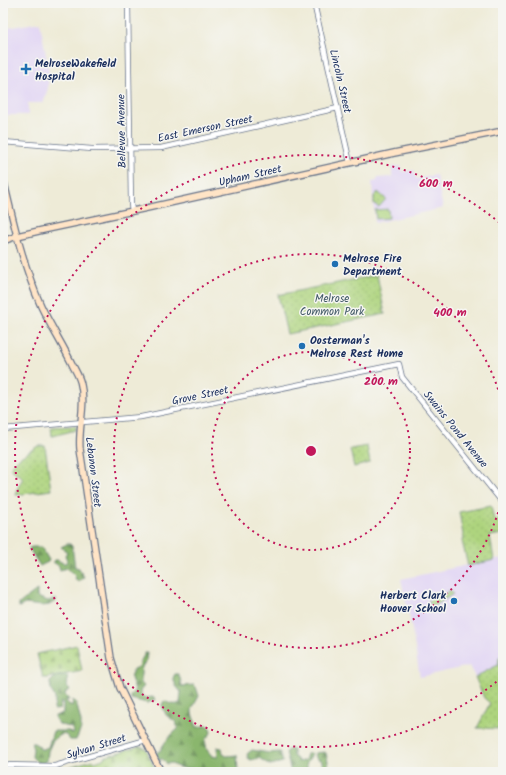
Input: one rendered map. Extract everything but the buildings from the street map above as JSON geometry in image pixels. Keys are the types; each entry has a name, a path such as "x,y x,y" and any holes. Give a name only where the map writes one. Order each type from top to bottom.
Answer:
{"main road":[{"name":"Upham Street","path":"3,241 17,236 503,131"},
{"name":"Lebanon Street","path":"3,178 17,236 41,305 68,356 80,383 82,400 79,442 113,664 123,694 161,772"}],"street":[{"name":"Bellevue Avenue","path":"128,3 132,211"},
{"name":"Lincoln Street","path":"314,3 350,163"},
{"name":"East Emerson Street","path":"3,142 92,149 164,147 338,108"},
{"name":"Grove Street","path":"3,429 140,417 399,364"},
{"name":"Swains Pond Avenue","path":"399,364 402,377 503,503"},
{"name":"Sylvan Street","path":"3,765 55,766 146,740"}],"shaded area":[{"name":"MelroseWakefield Hospital","path":"40,22 49,72 48,88 43,103 28,103 28,115 3,115 3,29"},
{"path":"401,166 402,172 414,170 416,179 436,175 443,208 375,223 372,182 377,181 377,178 392,177 392,167"},
{"name":"Herbert Clark Hoover School","path":"501,558 503,564 503,657 499,658 499,665 475,677 469,666 420,677 411,624 401,579"}],"green space":[{"path":"378,192 386,199 379,207 374,204 374,196"},
{"path":"388,209 389,218 376,219 375,210"},
{"name":"Melrose Common Park","path":"377,275 385,314 287,334 278,295"},
{"path":"51,427 76,427 76,430 52,436"},
{"path":"38,446 45,446 51,490 16,495 16,491 23,478 10,468 19,458"},
{"path":"367,446 370,463 354,467 350,449"},
{"path":"491,506 494,520 502,519 503,534 490,536 494,560 468,566 462,541 464,540 459,512"},
{"path":"67,544 72,546 75,567 79,568 84,577 78,582 75,576 67,568 60,570 59,566 53,562 54,560 57,560 66,563 67,560 65,555 67,552 61,547"},
{"path":"41,547 49,560 48,562 40,566 29,548"},
{"path":"37,590 37,597 48,601 56,599 56,601 49,605 42,606 25,604 19,607 19,604"},
{"path":"450,590 453,594 433,607 428,601 438,595 440,597"},
{"path":"77,645 82,671 43,678 37,654"},
{"path":"145,653 147,653 146,662 142,668 141,674 141,683 144,686 140,691 145,698 153,697 155,700 147,703 131,699 130,696 135,690 130,675 133,673 133,669 140,665 140,660"},
{"path":"503,657 503,729 477,728 490,703 484,698 475,677 498,665 499,658"},
{"path":"175,674 178,674 182,686 194,685 196,687 199,696 192,713 197,727 207,725 210,728 211,733 205,740 207,750 212,756 218,757 217,747 222,748 223,753 226,756 237,755 238,772 191,772 192,768 190,769 175,766 171,763 167,764 161,758 160,762 156,753 160,751 168,739 178,729 176,722 166,715 162,705 164,701 174,704 180,703 181,692 176,686 173,678"},
{"path":"58,676 67,676 68,678 67,687 70,689 65,695 69,700 65,700 70,705 73,705 72,700 76,702 81,722 81,729 76,740 70,740 64,733 53,740 48,751 47,761 42,763 37,762 32,757 33,749 31,743 39,746 40,749 43,749 48,747 53,731 69,731 72,734 74,733 71,727 60,725 55,719 55,716 63,713 63,702 61,702 60,709 54,710 55,699 51,691 50,682"},
{"path":"140,746 146,749 156,772 3,772 3,769 55,771 93,760 95,762 103,759 104,757"},
{"path":"289,749 293,750 293,756 299,762 305,760 307,754 312,753 307,762 308,770 303,772 291,772 286,753"},
{"path":"252,750 269,753 280,752 283,762 270,765 259,758 251,760 248,758 247,754"},
{"path":"325,752 330,772 319,772 322,766 322,761 316,758 315,753"}],"place":[{"name":"MelroseWakefield Hospital","path":"26,69"},
{"name":"Melrose Fire Department","path":"335,264"},
{"name":"Oosterman's Melrose Rest Home","path":"302,346"},
{"name":"Herbert Clark Hoover School","path":"454,601"}]}
